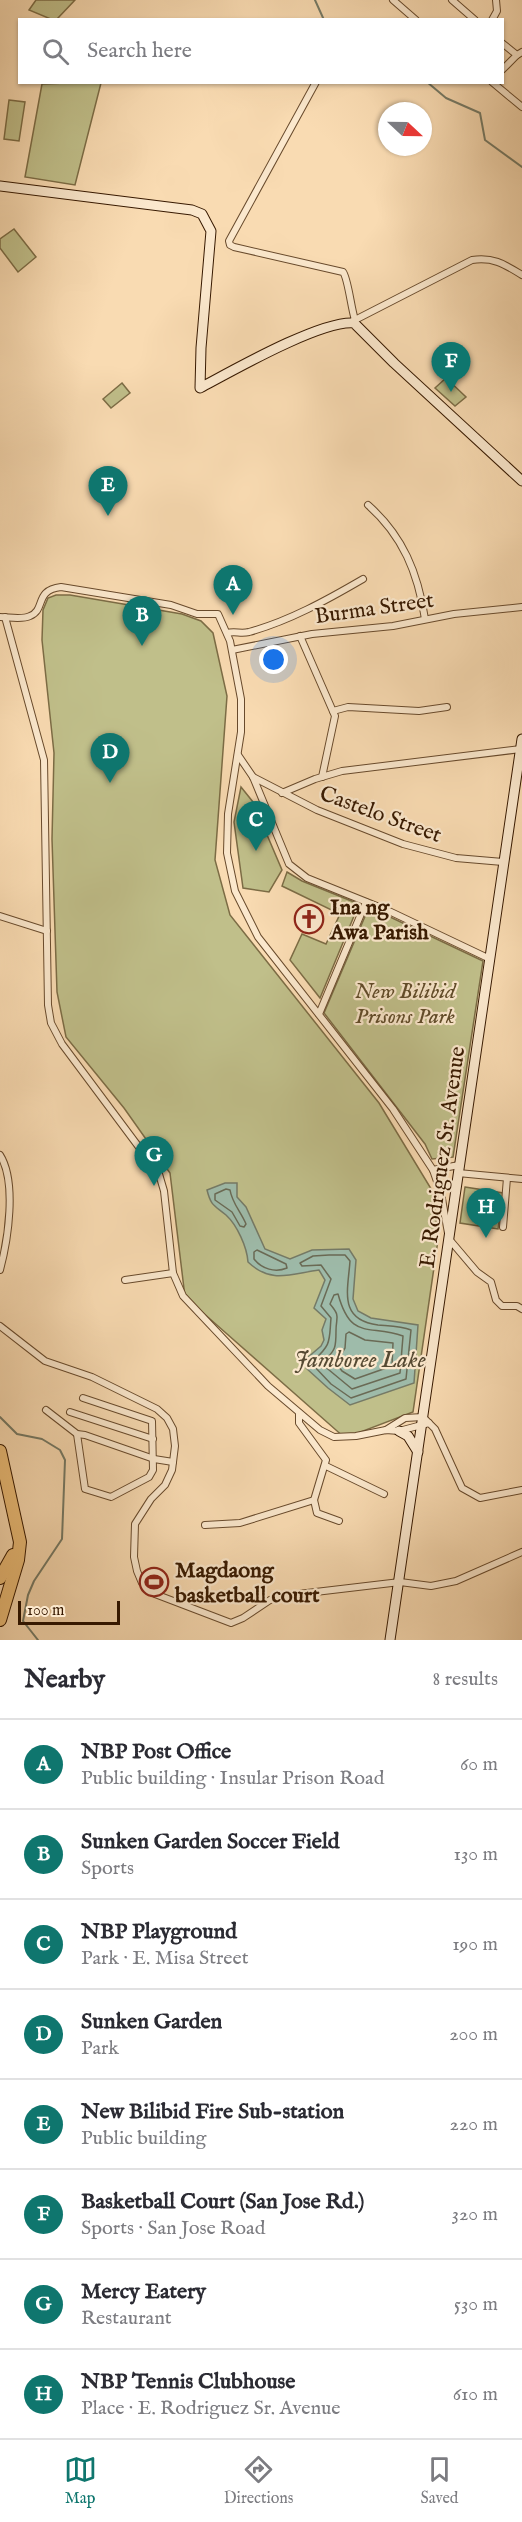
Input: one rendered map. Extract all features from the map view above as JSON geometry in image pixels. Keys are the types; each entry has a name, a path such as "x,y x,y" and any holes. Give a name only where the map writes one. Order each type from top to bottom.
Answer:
{"highway":[{"path":"0,1451 19,1530 19,1555 0,1620"},
{"path":"0,1578 12,1557 19,1530"}],"street":[{"path":"393,0 414,18"},
{"path":"452,0 473,18"},
{"path":"493,18 497,11 496,0"},
{"path":"504,44 519,53 504,68"},
{"path":"315,84 229,241 230,245 343,272 346,276 353,321 394,363 522,481"},
{"path":"494,84 522,107"},
{"path":"0,186 192,210 202,214 211,231 200,388 263,355 309,335 353,321 472,260 487,258 505,264 522,275"},
{"path":"368,505 387,523 412,566 421,589 425,619"},
{"path":"227,633 249,632 276,622 323,602 363,579"},
{"path":"425,1422 403,1430 386,1430 345,1437 334,1437 320,1430 268,1386 183,1296 173,1273 164,1191 159,1174 62,1044 51,1023 48,1005 44,760 3,617 29,617 37,610 42,596 48,590 61,587 171,605 197,614 218,614 232,650 241,699 241,732 228,814 227,853 235,891 258,937 393,1109 433,1170 441,1193 449,1239 477,1272 491,1282 496,1300 502,1306 517,1306 522,1309"},
{"name":"Burma Street","path":"232,650 300,636 393,626 425,619 522,607"},
{"path":"300,636 333,711 335,725 322,777"},
{"path":"333,711 348,708 419,711 447,707"},
{"path":"282,793 322,777 381,765 521,744"},
{"name":"E. Rodriguez Sr. Avenue","path":"390,1640 418,1452 425,1422 503,862 519,778 521,744"},
{"path":"238,755 253,777 289,864 307,878 366,902 490,959"},
{"name":"Castelo Street","path":"253,777 317,810 403,844 456,858 503,862"},
{"path":"319,1014 366,902"},
{"path":"0,916 47,931"},
{"path":"0,1155 6,1164 10,1209 0,1270"},
{"path":"433,1170 459,1169 522,1179"},
{"path":"503,1227 507,1178"},
{"path":"125,1280 173,1273"},
{"path":"0,1326 45,1361 92,1377 157,1409 167,1418 173,1430 173,1462 165,1485 151,1499 135,1524 134,1557 137,1570 142,1583 155,1594 231,1623 270,1600 290,1595 400,1582 431,1587 456,1581 522,1552"},
{"path":"77,1434 85,1489 111,1497 149,1477 153,1470 152,1421 83,1398"},
{"path":"46,1410 77,1434 154,1459 173,1462"},
{"path":"70,1412 153,1439"},
{"path":"299,1413 299,1423 324,1456 326,1466 314,1500 317,1513 339,1521"},
{"path":"403,1430 405,1419"},
{"path":"386,1430 405,1419 425,1422 435,1429 462,1488 480,1498 497,1497 522,1490"},
{"path":"403,1430 418,1452"},
{"path":"326,1466 384,1494"},
{"path":"205,1525 240,1523 314,1500"}],"green space":[{"path":"36,0 75,0 58,18 48,18 29,10"},
{"path":"42,84 101,84 75,185 25,177"},
{"path":"9,100 25,102 19,141 4,139"},
{"path":"14,229 36,257 18,272 0,248 0,239"},
{"path":"446,378 466,397 455,406 435,388"},
{"path":"122,383 130,393 111,408 103,399"},
{"path":"56,595 70,595 182,614 201,621 213,633 227,696 215,860 230,915 379,1103 433,1192 438,1240 413,1412 345,1438 185,1297 170,1173 124,1108 66,1037 57,992 52,839 54,753 42,640 43,610 48,598"},
{"path":"241,787 253,802 282,870 269,892 243,888 234,822"},
{"path":"287,872 302,881 359,904 320,998 290,960 302,934 326,944 340,914 282,886"},
{"name":"New Bilibid Prisons Park","path":"369,907 483,961 453,1157 432,1159 425,1144 324,1013"},
{"path":"465,1187 503,1193 498,1229 460,1223"}],"water":[{"name":"Jamboree Lake","path":"225,1183 237,1183 237,1197 246,1207 265,1249 290,1259 312,1250 349,1249 356,1260 353,1299 358,1311 371,1318 418,1325 414,1383 350,1405 306,1368 307,1358 321,1346 324,1340 322,1330 326,1319 314,1308 325,1280 319,1270 281,1276 265,1273 248,1262 244,1243 238,1230 226,1215 213,1205 208,1195 207,1190"}],"waterway":[{"path":"315,0 323,18"},
{"path":"429,84 446,98 480,113 485,140 522,167"},
{"path":"0,1417 17,1434 42,1439 60,1450 65,1460 62,1539 34,1581 28,1595 23,1621 38,1640"}],"place":[{"name":"Basketball Court (San Jose Rd.)","path":"451,392"},
{"name":"New Bilibid Fire Sub-station","path":"108,516"},
{"name":"NBP Post Office","path":"233,615"},
{"name":"Sunken Garden Soccer Field","path":"142,646"},
{"name":"Sunken Garden","path":"110,783"},
{"name":"NBP Playground","path":"256,851"},
{"name":"Ina ng Awa Parish","path":"309,919"},
{"name":"Mercy Eatery","path":"154,1186"},
{"name":"NBP Tennis Clubhouse","path":"486,1238"},
{"name":"Magdaong basketball court","path":"154,1582"}]}
